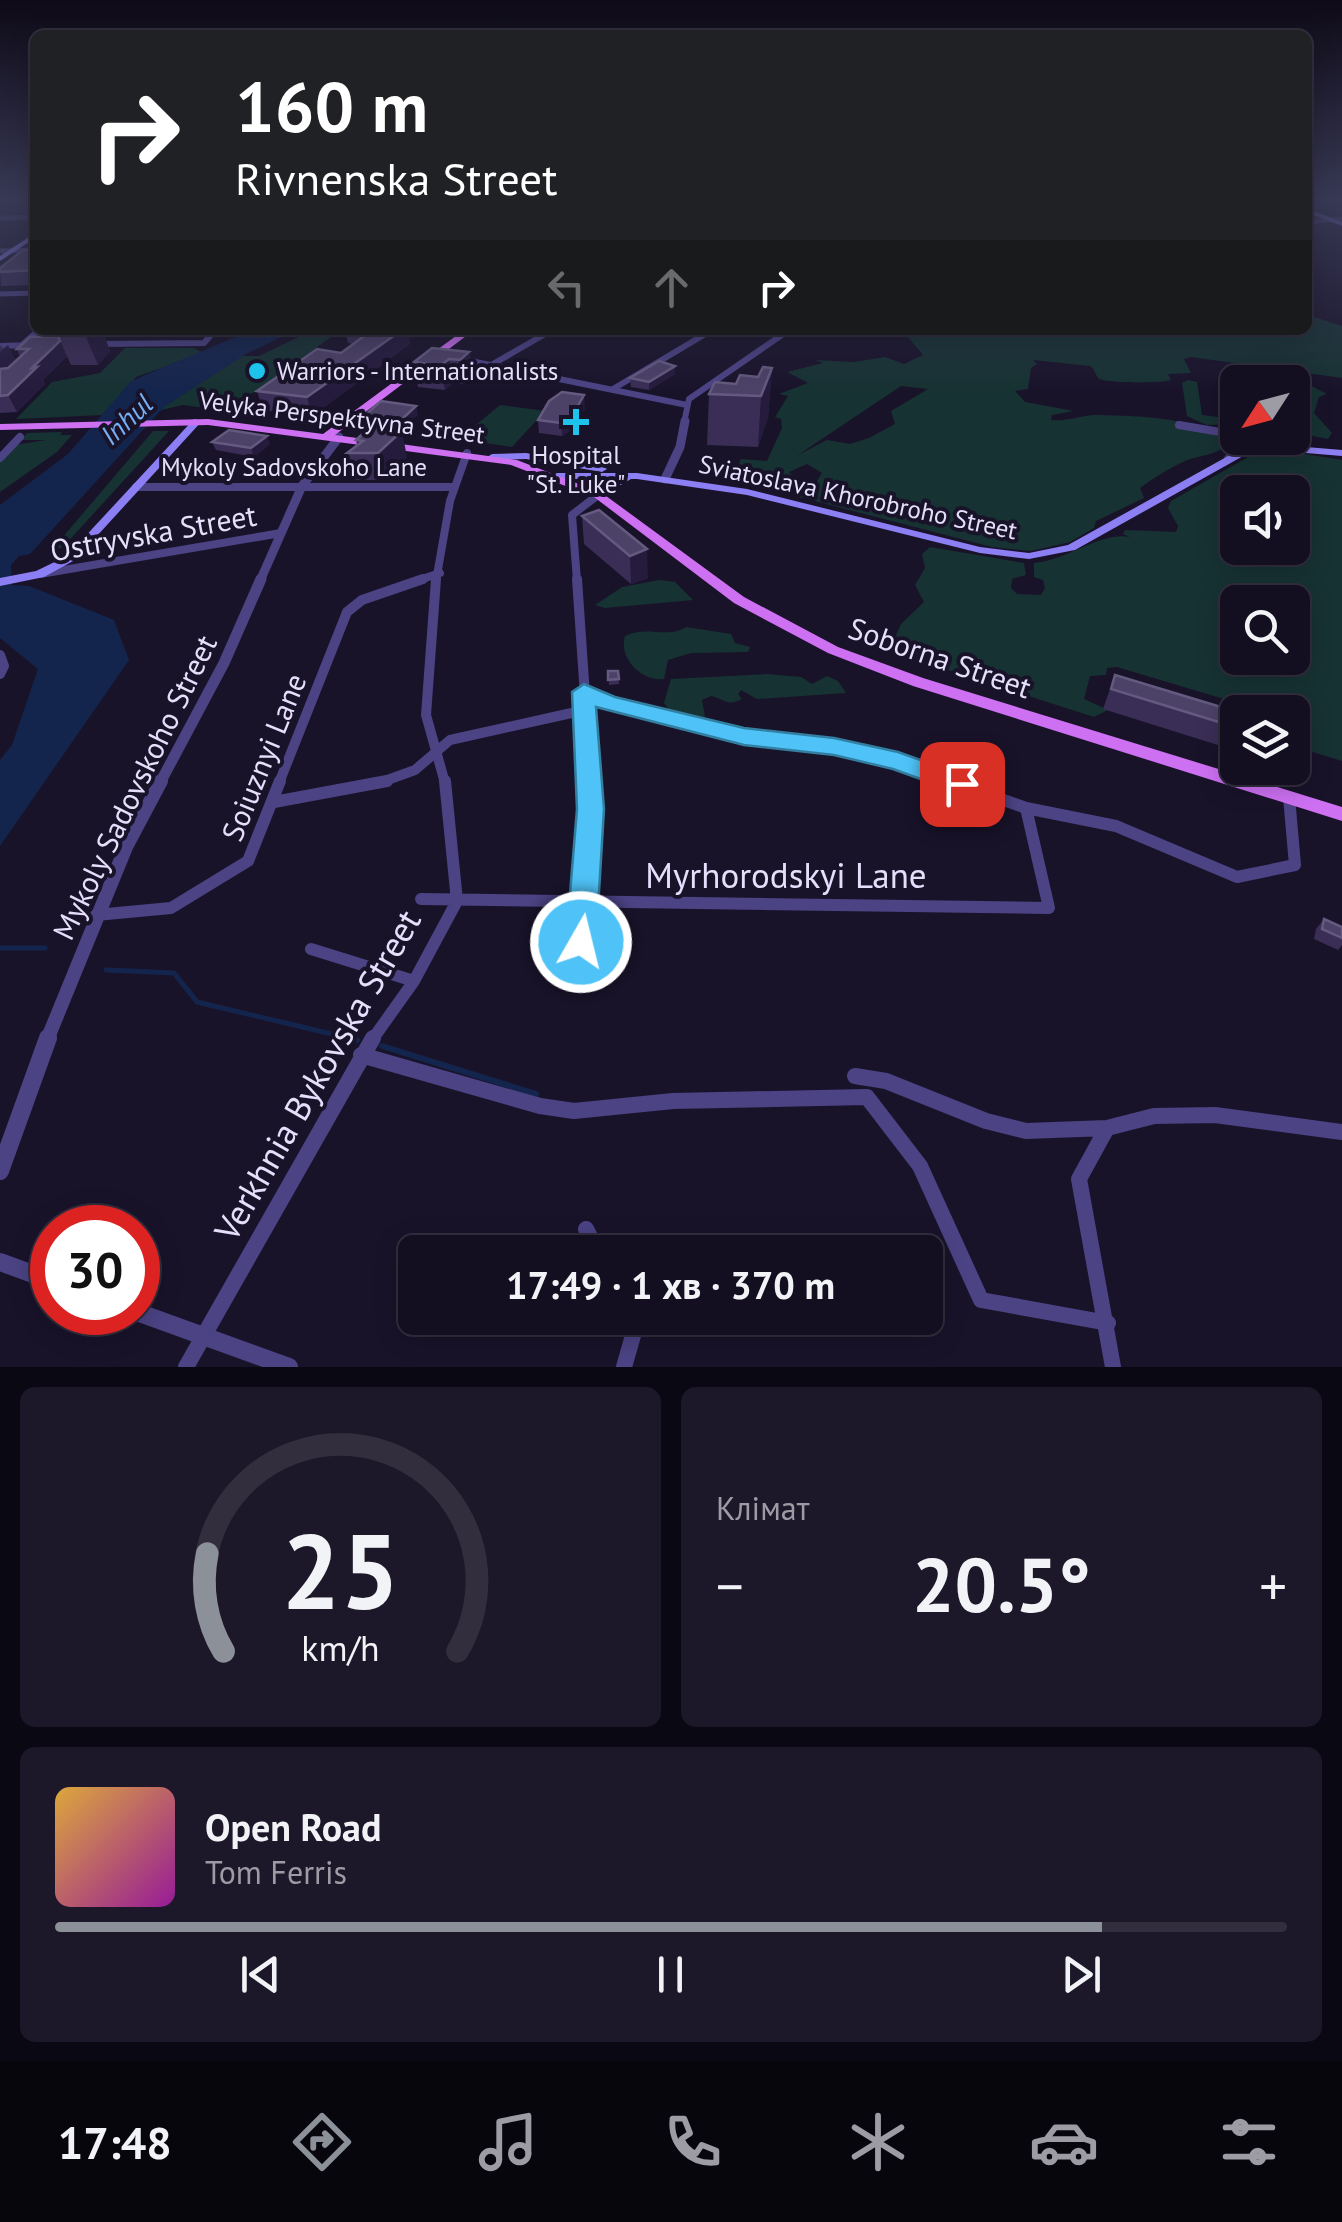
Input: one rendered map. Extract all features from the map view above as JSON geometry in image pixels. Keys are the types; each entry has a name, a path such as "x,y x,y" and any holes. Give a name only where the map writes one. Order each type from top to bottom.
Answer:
{"main road":[{"path":"333,436 463,335"},
{"path":"7,581 34,575 71,558 198,421"},
{"name":"Velyka Perspektyvna Street","path":"0,427 198,421 492,456 556,476"},
{"name":"Sviatoslava Khorobroho Street","path":"1310,449 1342,453"},
{"name":"Sviatoslava Khorobroho Street","path":"637,476 760,494 967,547 1029,556 1071,548 1238,455"},
{"path":"492,456 526,456 637,476"},
{"path":"556,476 637,476"},
{"name":"Soborna Street","path":"556,476 602,492 739,600 833,650 918,682 1342,814"},
{"path":"602,492 637,476"}],"street":[{"path":"0,294 30,293"},
{"path":"21,345 33,335"},
{"path":"84,344 204,343 211,335"},
{"path":"492,365 543,335"},
{"path":"612,390 704,335"},
{"path":"665,479 680,447 687,405 696,393 781,335"},
{"path":"0,346 40,345"},
{"path":"436,354 687,405"},
{"path":"1179,424 1220,432"},
{"path":"0,458 20,436"},
{"name":"Mykoly Sadovskoho Street","path":"0,1172 6,1134 126,847 224,663 302,486 333,436"},
{"name":"Verkhnia Bykovska Street","path":"186,1367 361,1055 414,981 457,901 444,774 435,760 425,712 453,488 467,453"},
{"name":"Mykoly Sadovskoho Lane","path":"136,487 453,488"},
{"path":"581,942 587,904 590,809 572,515 580,504 602,492"},
{"name":"Ostryvska Street","path":"34,575 281,533"},
{"name":"Soiuznyi Lane","path":"96,915 171,908 248,861 347,612 362,600 440,573"},
{"path":"0,655 4,666 0,674"},
{"path":"584,692 609,703 744,737 834,746 898,761 1026,808 1116,826 1237,877 1295,864 1289,797"},
{"path":"274,802 408,776 435,760 450,740 585,710"},
{"name":"Myrhorodskyi Lane","path":"421,898 587,904 1049,908 1026,808"},
{"path":"311,948 414,981"},
{"path":"361,1055 540,1106 574,1110 673,1101 867,1097 884,1113 941,1199 981,1300 1108,1323"},
{"path":"856,1076 886,1081 986,1121 1026,1132 1107,1128 1154,1116 1215,1115 1342,1132"},
{"path":"1107,1128 1080,1179 1113,1367"},
{"path":"586,1229 588,1235"},
{"path":"0,1262 30,1274"},
{"path":"160,1321 289,1367"},
{"path":"624,1367 633,1335"}],"green space":[{"path":"1312,316 1342,326 1342,378 1310,374 1310,365 1249,365 1191,357 1184,359 1191,373 1168,374 1171,380 1166,381 1122,382 1098,378 1090,366 1033,360 1037,364 1031,368 1028,389 1015,391 1025,402 1074,411 1052,415 1051,420 1097,415 1166,419 1201,428 1220,438 1217,451 1189,459 1155,477 1140,488 1144,498 1096,521 1094,528 1070,542 1031,551 992,547 799,497 791,492 815,484 822,473 807,464 789,472 798,482 784,492 760,486 779,468 753,484 731,481 741,459 767,461 782,428 781,419 775,417 788,396 779,394 808,383 787,372 823,363 815,360 854,362 885,357 904,364 923,355 906,335 1312,335","holes":["901,386 928,389 891,411 895,424 850,444 827,440 798,455"]},
{"path":"303,335 334,335 227,411 183,405 157,411 240,356 259,356"},
{"path":"125,348 194,348 203,353 136,377 104,415 16,419 52,382 100,373"},
{"path":"1197,382 1202,415 1220,417 1220,425 1207,425 1187,416 1182,383"},
{"path":"1310,385 1327,394 1319,397 1314,413 1332,433 1328,439 1310,435"},
{"path":"500,405 545,411 512,447 459,439"},
{"path":"153,431 169,431 63,547 50,552"},
{"path":"62,432 60,435 72,435 57,452 0,492 0,461 15,445 46,440 21,440 27,433"},
{"path":"1310,455 1342,460 1342,761 1310,751 1310,695 1220,698 1117,667 1107,668 1106,675 1090,676 1084,699 1108,710 1094,717 873,646 893,642 901,624 924,602 915,585 925,568 922,554 930,547 1024,563 1026,575 1012,579 1011,588 1017,594 1041,595 1045,588 1043,580 1034,577 1034,563 1108,538 1130,537 1123,534 1125,530 1176,532 1178,526 1168,508 1171,501 1248,457"},
{"path":"659,580 675,582 693,600 605,608 595,605 622,587"},
{"path":"686,627 731,634 735,643 750,647 748,652 691,653 668,660 664,679 640,673 628,660 625,636"},
{"path":"767,674 801,677 812,684 827,676 838,681 846,693 757,699 741,690 738,694 742,699 737,701 711,696 702,700 705,717 669,710 664,703 671,679"}],"water":[{"name":"Inhul","path":"240,335 286,335 246,354 164,407 30,554 19,556 11,565 12,585 29,586 114,620 129,660 0,846 0,760 12,745 38,669 0,638 0,505 68,454 131,381"}],"building":[{"path":"30,265 30,270 0,272 0,268"},
{"path":"366,335 395,335 307,397 257,391 317,349 341,353"},
{"path":"58,336 60,341 32,368 37,367 8,395 0,396 0,369 8,368 29,349 17,349 30,337"},
{"path":"432,348 469,352 460,360 449,359 440,366 414,362"},
{"path":"659,361 675,366 649,382 630,378"},
{"path":"763,367 772,368 761,396 709,394 715,382 736,384 740,375 758,377"},
{"path":"562,392 584,395 572,416 561,423 538,420 549,401"},
{"path":"381,401 416,406 399,422 363,417"},
{"path":"370,427 402,431 378,453 347,453 363,441 356,440"},
{"path":"229,430 267,436 251,448 212,442"},
{"path":"599,510 647,549 630,556 582,516"},
{"path":"608,671 618,671 619,679 608,680"},
{"path":"1115,675 1220,707 1220,722 1111,689"},
{"path":"1324,919 1342,927 1342,938 1322,929"}],"waterway":[{"path":"0,948 45,948"},
{"path":"106,970 174,973 197,1002 357,1040 347,1038"},
{"path":"382,1046 536,1094"}],"place":[{"name":"Warriors - Internationalists","path":"257,371"},
{"name":"Hospital \"St. Luke\"","path":"576,422"}],"route":[{"path":"581,942 587,904 590,809 584,692 609,703 694,721 744,737 834,746 898,761 962,784"}]}
